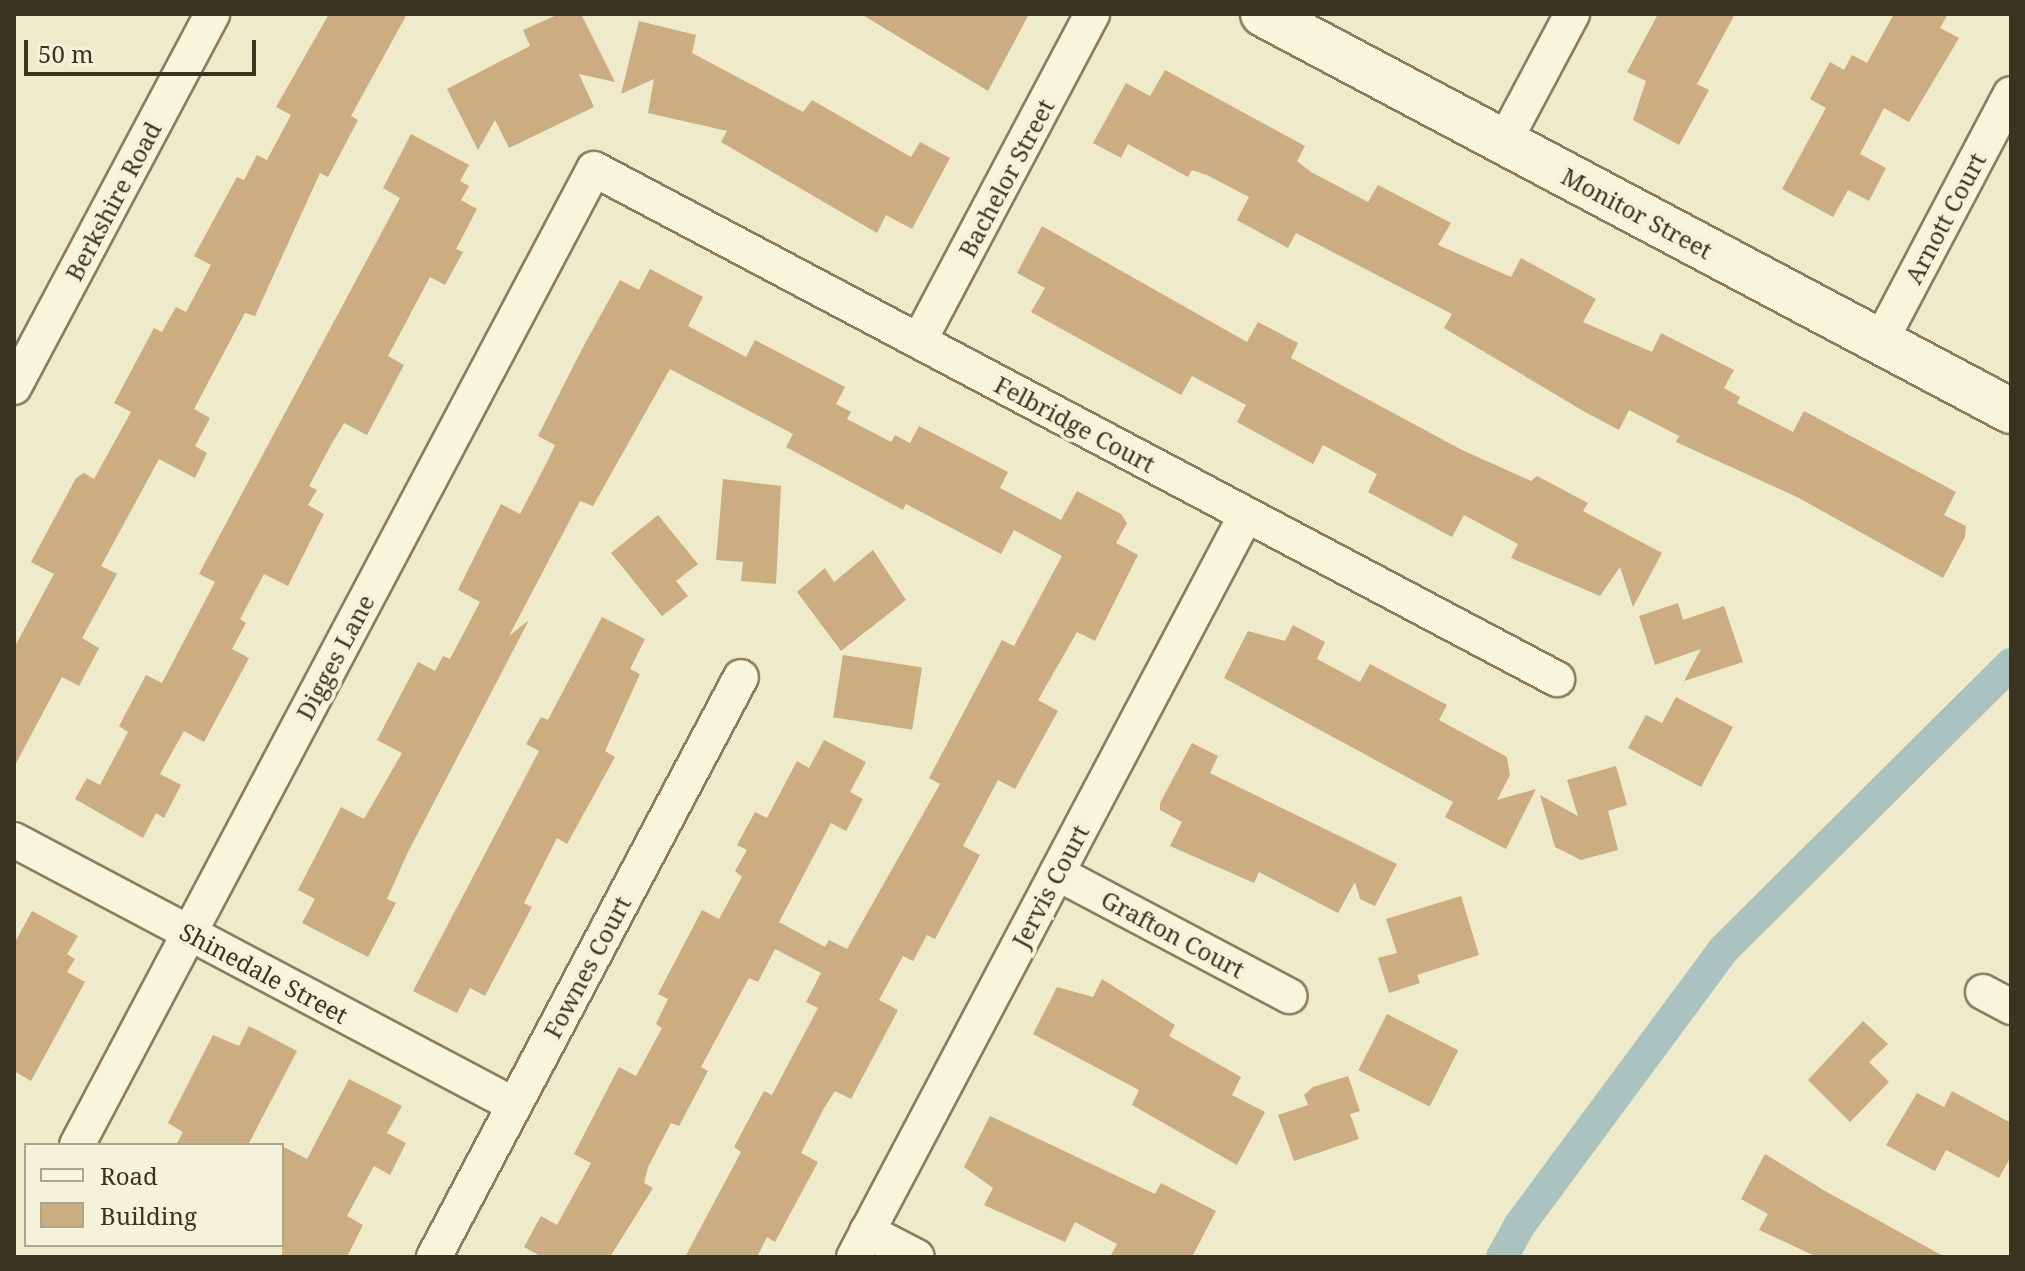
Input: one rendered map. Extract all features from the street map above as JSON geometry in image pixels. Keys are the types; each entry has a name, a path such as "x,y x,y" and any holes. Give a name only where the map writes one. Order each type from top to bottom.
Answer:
{"street":[{"name":"Berkshire Road","path":"14,387 212,14"},
{"name":"Bachelor Street","path":"919,341 1092,14"},
{"name":"Monitor Street","path":"1263,14 2011,411"},
{"path":"1504,142 1572,14"},
{"name":"Arnott Court","path":"1880,342 2011,94"},
{"name":"Felbridge Court","path":"594,169 1557,679"},
{"name":"Digges Lane","path":"78,1143 594,169"},
{"name":"Jervis Court","path":"860,1244 1246,515"},
{"name":"Fownes Court","path":"434,1257 741,677"},
{"name":"Shinedale Street","path":"14,840 514,1105"},
{"name":"Grafton Court","path":"1057,873 1289,996"},
{"path":"860,1244 917,1257"}],"building":[{"path":"329,14 407,14 351,116 358,120 328,177 320,173 255,316 245,313 194,409 210,418 195,446 207,453 195,478 159,459 101,566 117,574 82,638 99,648 79,686 62,677 14,767 14,648 54,574 31,562 76,478 84,473 94,479 131,412 114,403 154,328 162,332 176,307 186,312 211,265 194,256 237,177 244,180 257,155 267,160 291,115 276,107"},
{"path":"559,14 581,14 615,82 579,74 594,107 509,148 495,120 478,150 447,89 530,46 523,30"},
{"path":"861,14 1029,14 988,91"},
{"path":"1658,14 1735,14 1697,84 1709,90 1679,145 1633,120 1646,81 1627,72"},
{"path":"1894,14 1948,14 1940,28 1959,38 1909,122 1884,108 1860,154 1886,168 1869,201 1848,190 1833,217 1782,189 1826,108 1810,99 1830,62 1844,70 1852,55 1867,63"},
{"path":"639,21 696,35 692,53 803,112 812,100 911,157 920,142 950,158 912,229 886,215 877,233 721,142 727,131 648,113 654,79 621,94"},
{"path":"1165,70 1305,146 1297,161 1311,172 1368,202 1378,185 1451,223 1438,245 1511,277 1521,258 1596,299 1583,322 1652,352 1661,333 1734,370 1724,388 1740,397 1737,403 1793,432 1804,411 1956,492 1944,515 1966,526 1965,537 1943,578 1797,497 1676,442 1679,436 1629,410 1619,430 1585,412 1444,328 1452,314 1296,233 1288,248 1237,220 1249,197 1207,175 1192,170 1188,177 1128,144 1121,158 1093,143 1126,83 1150,96"},
{"path":"411,134 469,165 460,181 469,186 461,200 477,209 456,249 463,252 445,285 430,277 388,356 404,365 367,435 344,423 331,445 309,486 317,490 308,505 324,514 288,586 264,574 240,619 246,623 232,649 249,658 204,742 184,731 160,774 181,785 164,818 156,813 143,838 75,799 87,778 100,785 128,732 119,726 146,675 162,683 215,582 199,574 400,198 383,188"},
{"path":"1042,226 1247,342 1258,322 1298,343 1291,358 1462,450 1531,481 1537,476 1588,503 1583,511 1662,553 1633,607 1620,567 1600,596 1511,558 1518,544 1464,515 1452,537 1368,492 1377,474 1323,445 1313,464 1237,422 1246,405 1192,376 1181,395 1031,312 1045,288 1017,273"},
{"path":"650,269 703,297 688,326 746,357 755,340 845,387 836,404 851,412 847,419 891,442 895,435 910,443 919,426 1008,472 1000,488 1061,520 1077,491 1121,514 1127,523 1116,543 1138,555 1095,641 1077,632 1038,700 1058,711 1015,789 998,780 963,846 980,855 935,939 927,935 913,961 903,956 879,1000 898,1010 851,1099 835,1091 824,1108 801,1153 818,1162 775,1242 767,1237 757,1257 685,1257 741,1152 734,1147 764,1091 772,1095 818,1008 806,1002 821,973 775,949 758,982 749,978 701,1067 708,1071 679,1126 671,1123 648,1167 644,1183 653,1188 610,1257 542,1257 524,1247 541,1216 557,1225 591,1163 574,1154 619,1067 636,1076 662,1028 656,1024 668,999 658,994 702,910 719,919 742,877 735,871 747,850 737,845 755,812 767,818 797,761 809,768 824,740 866,762 850,792 863,799 846,831 831,823 779,922 825,947 829,940 847,949 940,784 929,778 1002,640 1014,646 1062,556 1014,530 1001,554 906,504 903,510 786,447 793,434 670,369 593,506 580,501 509,636 529,620 407,854 387,899 396,903 368,957 302,923 315,899 298,890 341,807 364,819 402,753 377,740 418,662 435,671 443,656 450,659 480,602 458,590 501,504 520,514 547,462 555,445 538,436 582,349 620,280 639,290"},
{"path":"723,479 781,486 776,584 741,581 743,562 716,560"},
{"path":"658,515 698,564 676,581 688,596 662,616 611,553"},
{"path":"873,550 906,600 841,651 797,592 825,568 834,582"},
{"path":"1678,603 1683,620 1724,606 1743,662 1684,681 1701,649 1655,665 1639,616"},
{"path":"602,617 645,639 630,669 640,674 605,751 615,757 567,844 557,838 524,903 532,907 485,996 470,988 457,1013 413,991 539,751 526,744 541,717 548,720"},
{"path":"1293,625 1325,642 1317,659 1360,682 1370,664 1447,705 1439,720 1507,757 1510,775 1497,800 1536,789 1506,849 1445,817 1453,802 1224,678 1248,631 1285,641"},
{"path":"843,655 922,668 912,730 833,717"},
{"path":"1676,697 1733,727 1701,787 1628,748 1646,715 1662,723"},
{"path":"1192,743 1218,756 1210,773 1397,864 1375,906 1360,899 1355,882 1338,913 1259,872 1254,883 1170,846 1182,822 1160,810 1160,803"},
{"path":"1616,766 1627,805 1608,811 1618,850 1581,860 1555,847 1540,795 1578,816 1567,780"},
{"path":"1461,896 1479,955 1417,975 1420,983 1389,993 1378,958 1397,953 1386,919"},
{"path":"32,911 78,936 67,954 75,959 67,972 85,982 31,1081 14,1071 14,944"},
{"path":"1102,979 1175,1025 1169,1036 1241,1077 1232,1095 1265,1112 1237,1165 1132,1105 1139,1090 1033,1034 1057,987 1093,997"},
{"path":"1387,1014 1458,1050 1430,1106 1358,1070"},
{"path":"1863,1021 1888,1044 1869,1062 1889,1082 1850,1122 1808,1080"},
{"path":"249,1026 297,1051 249,1143 177,1143 183,1132 168,1123 213,1035 239,1046"},
{"path":"1348,1076 1360,1111 1350,1114 1359,1139 1294,1161 1278,1115 1308,1105 1304,1095 1313,1087"},
{"path":"349,1079 402,1106 387,1133 406,1143 390,1175 374,1166 347,1216 363,1225 347,1257 282,1257 284,1147 307,1159"},
{"path":"1952,1091 2011,1123 2011,1156 1999,1178 1946,1150 1935,1171 1886,1145 1917,1093 1944,1107"},
{"path":"990,1116 1155,1194 1161,1183 1216,1211 1192,1257 1110,1257 1117,1244 1075,1222 1065,1242 984,1205 993,1188 964,1167"},
{"path":"1765,1154 1945,1257 1817,1257 1759,1230 1768,1214 1741,1199"}],"waterway":[{"path":"1502,1257 1519,1226 1723,950 2011,664"}]}
